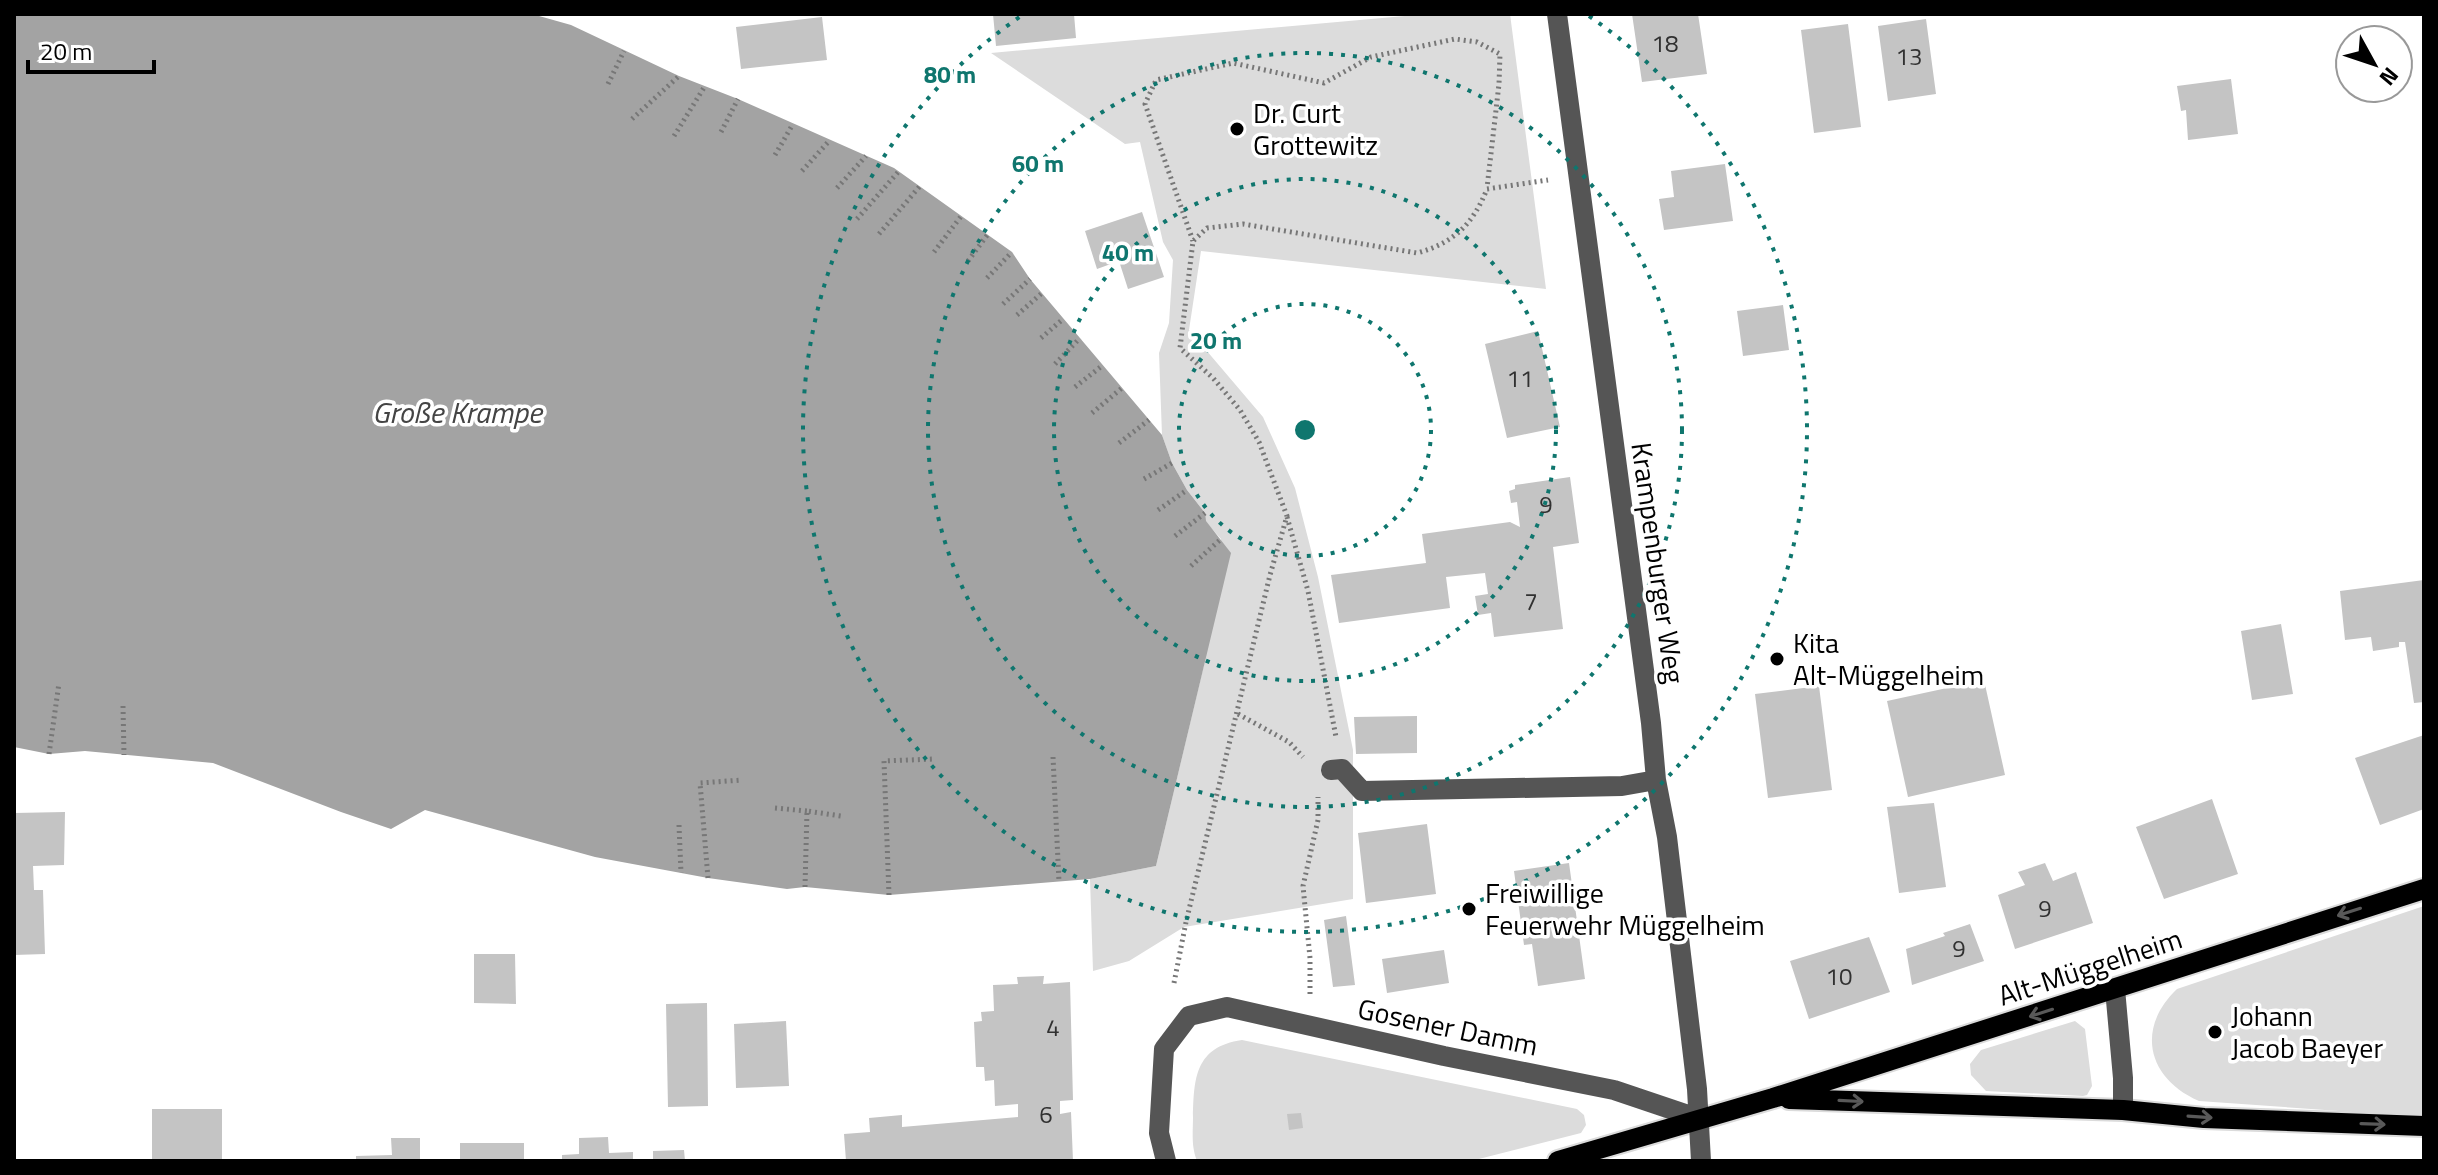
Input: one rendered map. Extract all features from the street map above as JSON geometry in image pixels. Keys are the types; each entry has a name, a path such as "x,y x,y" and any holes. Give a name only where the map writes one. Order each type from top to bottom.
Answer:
{"main road":[{"name":"Alt-Müggelheim","path":"1700,1119 2424,889"},
{"name":"Alt-Müggelheim","path":"1773,1098 2123,1110 2204,1118 2424,1126"},
{"path":"1558,1161 1700,1119"}],"street":[{"name":"Krampenburger Weg","path":"1557,14 1656,780 1667,837 1700,1119 1701,1161"},
{"path":"1338,765 1362,791 1622,786 1656,780"},
{"path":"2115,989 2123,1110"},
{"name":"Gosener Damm","path":"1166,1161 1159,1133 1164,1049 1189,1016 1227,1007 1444,1056 1614,1090 1700,1119"}],"path":[{"path":"1193,241 1207,228 1243,224 1417,253 1439,247 1459,232 1478,211 1487,189 1500,54 1477,42 1455,39 1371,57 1324,83 1233,63 1156,80 1145,104 1193,241 1180,348 1213,378 1240,410 1259,442 1287,516 1308,591 1338,765"},
{"path":"608,84 624,51"},
{"path":"632,119 679,76"},
{"path":"674,136 705,86"},
{"path":"721,132 738,99"},
{"path":"775,155 793,124"},
{"path":"802,171 830,140"},
{"path":"837,188 866,156"},
{"path":"857,219 899,171"},
{"path":"1487,189 1577,176"},
{"path":"879,234 920,186"},
{"path":"934,252 962,215"},
{"path":"968,261 988,234"},
{"path":"987,278 1012,252"},
{"path":"1003,304 1030,279"},
{"path":"1017,315 1042,293"},
{"path":"1041,338 1063,319"},
{"path":"1055,364 1080,338"},
{"path":"1075,387 1103,365"},
{"path":"1092,413 1122,388"},
{"path":"1119,443 1149,420"},
{"path":"1144,479 1172,463"},
{"path":"1158,510 1187,490"},
{"path":"1175,536 1205,513"},
{"path":"1174,983 1186,922 1287,516"},
{"path":"1191,566 1221,539"},
{"path":"49,754 59,683"},
{"path":"123,706 124,755"},
{"path":"1238,714 1289,742 1308,761"},
{"path":"1053,757 1059,882"},
{"path":"889,895 884,761 934,759"},
{"path":"708,878 700,783 742,780"},
{"path":"1310,994 1303,886 1318,820 1318,795"},
{"path":"775,808 841,816"},
{"path":"805,887 807,811"},
{"path":"679,825 681,873"}],"shaded area":[{"path":"1427,14 1510,14 1546,289 1201,251 1189,330 1263,417 1295,488 1318,577 1353,750 1353,899 1184,927 1129,961 1093,971 1090,879 1156,866 1204,665 1221,539 1205,521 1205,513 1187,490 1172,463 1162,435 1159,353 1169,323 1173,260 1163,242 1140,142 1125,144 991,53"},
{"path":"2424,906 2424,1117 2199,1101 2168,1080 2159,1066 2153,1052 2152,1036 2164,1004 2177,989"},
{"path":"2075,1021 2085,1029 2092,1086 2087,1095 1986,1091 1971,1075 1970,1064 1981,1050"},
{"path":"1242,1040 1577,1109 1584,1115 1586,1125 1581,1133 1471,1161 1197,1161 1193,1139 1193,1103 1200,1066 1215,1050"}],"water":[{"name":"Große Krampe","path":"14,14 532,14 571,25 679,76 894,168 1012,252 1030,279 1162,435 1172,463 1187,490 1231,553 1156,866 1090,879 889,895 805,887 787,889 595,857 425,810 391,829 213,763 85,751 49,754 14,747"}],"building":[{"path":"993,14 1074,14 1076,38 996,46"},
{"path":"1632,14 1698,14 1707,74 1642,82"},
{"path":"822,17 827,60 741,69 736,27"},
{"path":"1926,19 1936,94 1888,101 1878,26"},
{"path":"1848,24 1861,127 1814,133 1801,30"},
{"path":"2231,79 2238,134 2188,140 2186,110 2181,111 2177,86"},
{"path":"1725,164 1733,221 1664,230 1659,199 1674,197 1671,171"},
{"path":"1142,212 1164,277 1128,289 1119,261 1097,269 1085,231"},
{"path":"1783,305 1789,350 1743,356 1737,311"},
{"path":"1538,331 1560,427 1507,438 1485,344"},
{"path":"1570,477 1579,543 1553,547 1563,629 1494,637 1491,613 1478,615 1475,596 1488,594 1485,573 1446,577 1450,608 1339,623 1331,575 1426,563 1422,534 1510,522 1520,527 1517,502 1511,503 1509,491 1515,489 1515,485"},
{"path":"2424,580 2424,702 2414,703 2405,642 2399,642 2399,647 2373,651 2371,637 2345,640 2340,591"},
{"path":"2281,624 2293,694 2252,700 2241,631"},
{"path":"1984,680 2005,775 1908,797 1887,701"},
{"path":"1819,686 1832,790 1768,798 1755,694"},
{"path":"1417,716 1417,753 1356,754 1354,717"},
{"path":"2424,735 2424,809 2380,825 2355,758"},
{"path":"2212,799 2238,874 2164,899 2136,827"},
{"path":"1934,803 1946,887 1899,893 1887,807"},
{"path":"65,812 64,865 33,866 34,890 43,890 45,954 14,955 14,813"},
{"path":"1427,824 1436,894 1366,903 1358,833"},
{"path":"1569,863 1585,979 1538,986 1532,944 1524,945 1514,871"},
{"path":"2045,863 2053,881 2076,872 2093,923 2015,949 1998,895 2025,885 2018,872"},
{"path":"1346,916 1355,985 1333,987 1324,920"},
{"path":"1970,924 1984,961 1912,985 1906,949"},
{"path":"1869,937 1890,992 1809,1019 1790,961"},
{"path":"1444,950 1449,983 1387,993 1382,959"},
{"path":"474,954 515,954 516,1004 474,1003"},
{"path":"1044,976 1043,984 1070,982 1073,1100 1060,1101 1060,1114 1071,1112 1073,1161 846,1161 844,1134 870,1132 869,1118 902,1115 902,1127 1018,1117 1018,1104 995,1106 994,1080 985,1081 984,1067 976,1067 974,1022 982,1021 981,1012 994,1011 993,985 1018,984 1017,977"},
{"path":"707,1003 708,1106 668,1107 666,1004"},
{"path":"786,1021 789,1086 736,1088 734,1024"},
{"path":"152,1109 222,1109 222,1161 152,1161"},
{"path":"1301,1113 1303,1128 1289,1130 1287,1114"},
{"path":"608,1137 609,1153 633,1152 633,1161 562,1161 562,1155 579,1154 579,1138"},
{"path":"391,1138 420,1138 420,1161 356,1161 356,1156 392,1155"},
{"path":"460,1143 524,1143 524,1161 460,1161"},
{"path":"684,1150 685,1161 653,1161 653,1151"}],"place":[{"name":"Dr. Curt Grottewitz","path":"1237,129"},
{"name":"Kita Alt-Müggelheim","path":"1777,659"},
{"name":"Freiwillige Feuerwehr Müggelheim","path":"1469,909"},
{"name":"Johann Jacob Baeyer","path":"2215,1032"}]}
